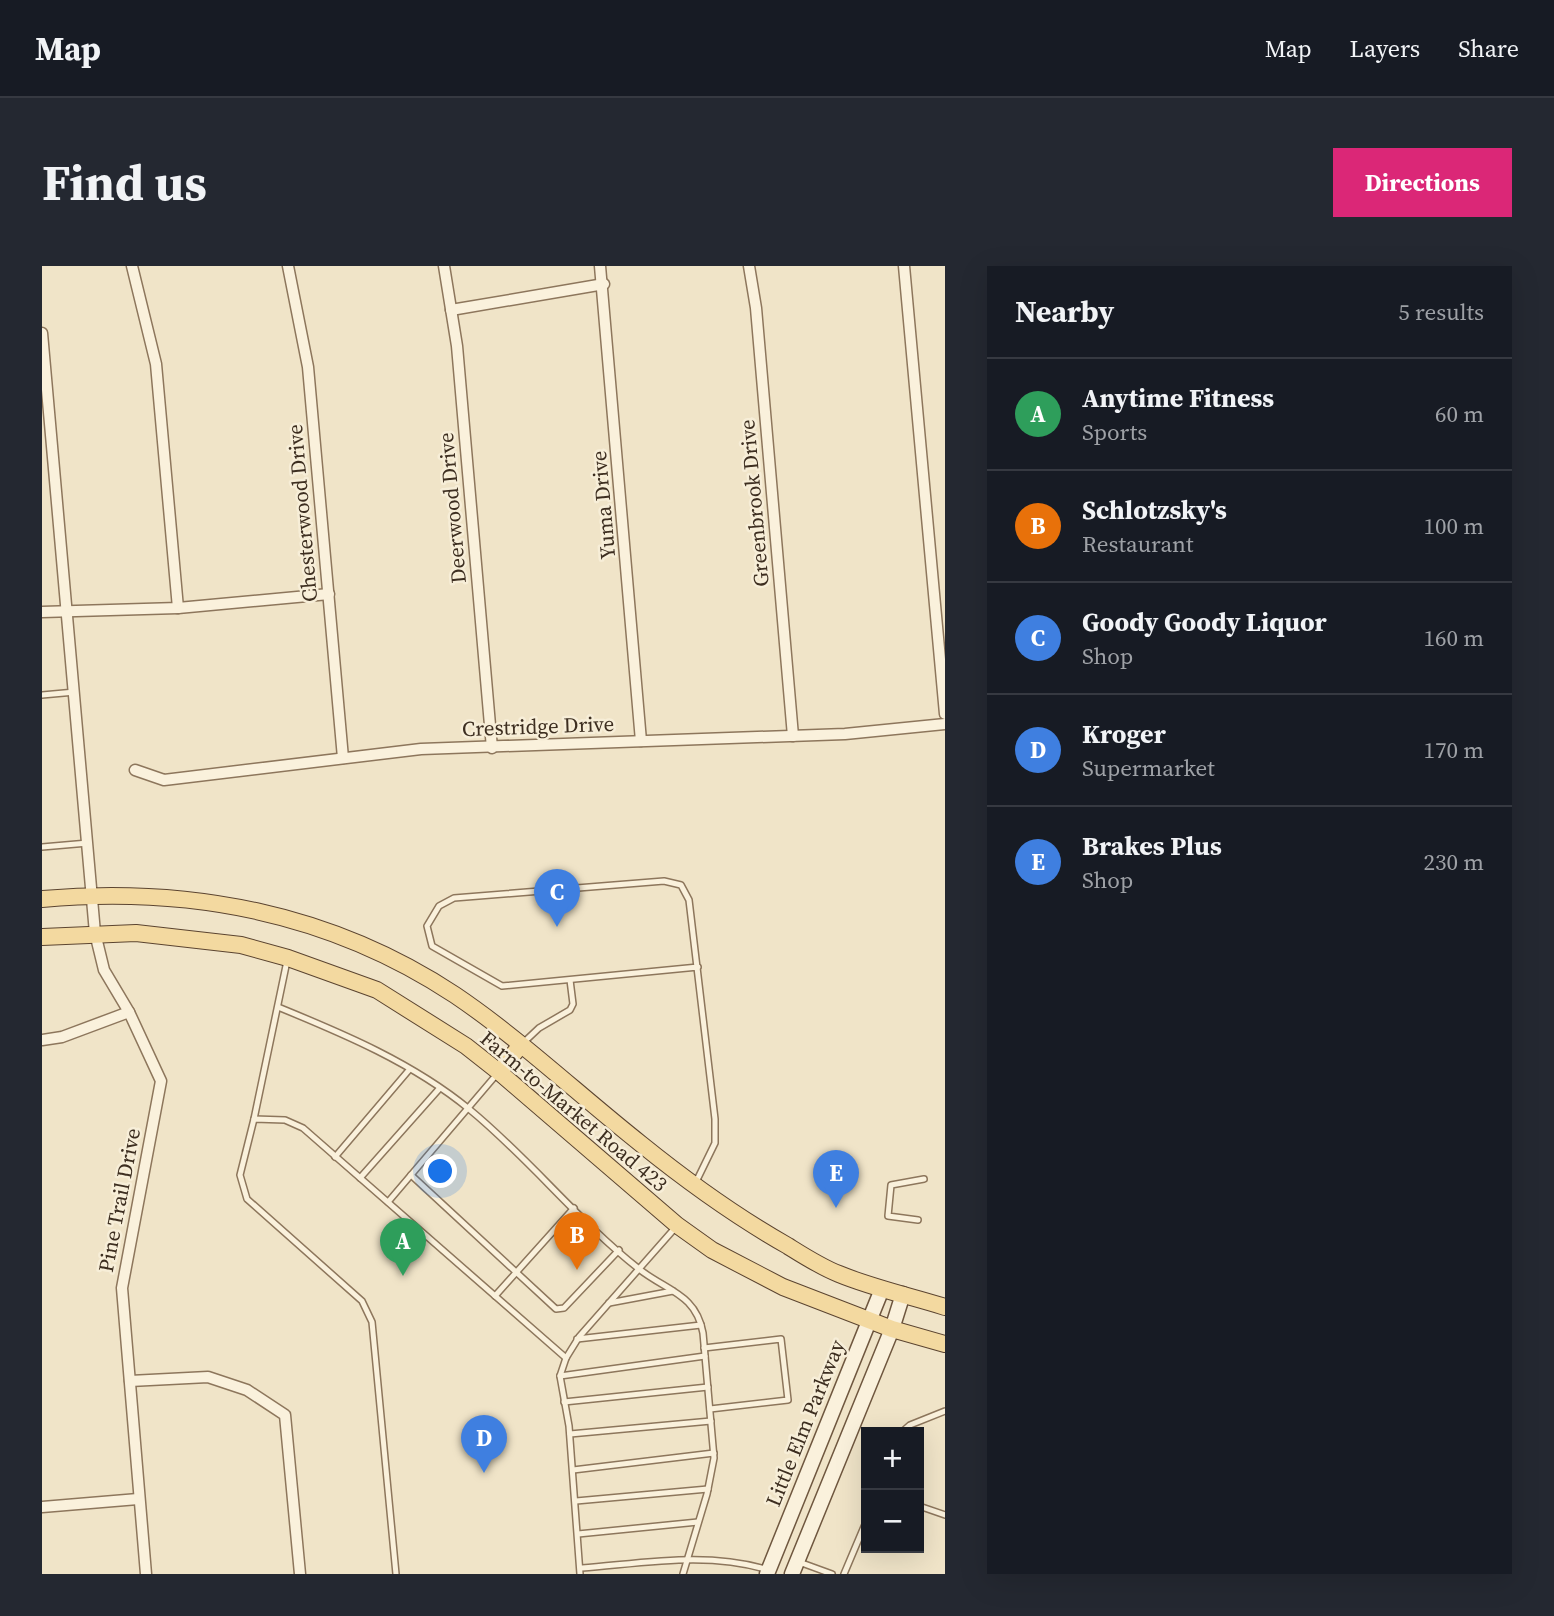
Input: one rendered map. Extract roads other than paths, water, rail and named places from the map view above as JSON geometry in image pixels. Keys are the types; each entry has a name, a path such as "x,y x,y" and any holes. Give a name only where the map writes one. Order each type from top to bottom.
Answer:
{"main road":[{"name":"Farm-to-Market Road 423","path":"42,899 92,895 157,895 223,903 286,917 334,932 394,959 456,996 733,1215 837,1274 945,1307"},
{"name":"Farm-to-Market Road 423","path":"42,937 95,933 241,945 288,958 377,990 466,1046 677,1225 712,1251 783,1287 892,1329 945,1344"},
{"path":"499,1072 520,1046"},
{"name":"Little Elm Parkway","path":"768,1572 882,1289"},
{"path":"795,1568 892,1329 903,1294"}],"street":[{"path":"132,266 138,280 156,364 178,608"},
{"name":"Chesterwood Drive","path":"288,266 308,367 343,758"},
{"name":"Deerwood Drive","path":"444,266 451,310 492,748"},
{"name":"Yuma Drive","path":"600,266 604,284 641,741"},
{"name":"Greenbrook Drive","path":"749,266 756,308 793,736"},
{"path":"904,266 945,714"},
{"path":"451,310 604,284"},
{"name":"Pine Trail Drive","path":"42,333 95,933 104,970 129,1012 161,1081 122,1288 146,1574"},
{"path":"42,612 178,608 328,594"},
{"name":"Crestridge Drive","path":"135,770 164,780 421,749 793,736 945,724"},
{"path":"42,1040 62,1037 129,1012"},
{"path":"130,1381 208,1377 247,1390 285,1415 300,1574"},
{"path":"42,1507 138,1499"}],"lane":[{"path":"42,695 75,692"},
{"path":"42,847 88,844"},
{"path":"694,1186 715,1143 698,967 690,900 681,886 672,882 454,898 439,906 427,926 432,946 502,986 698,967"},
{"path":"288,958 240,1175 247,1199 362,1301 372,1322 396,1574"},
{"path":"520,1046 539,1028 561,1018 570,1010 573,1004 570,980"},
{"path":"278,1007 367,1044 468,1108 639,1269 692,1304 701,1325 714,1453 708,1489 685,1559 683,1574"},
{"path":"335,1157 409,1070"},
{"path":"388,1202 499,1072"},
{"path":"360,1178 439,1089"},
{"path":"254,1119 285,1120 303,1128 566,1358"},
{"path":"411,1175 559,1310 564,1308 619,1250"},
{"path":"918,1220 888,1216 891,1185 923,1179"},
{"path":"495,1296 574,1208"},
{"path":"677,1225 577,1339 566,1358 561,1376 573,1470 581,1571 685,1559 737,1560 768,1572"},
{"path":"609,1303 673,1292"},
{"path":"577,1339 701,1325"},
{"path":"704,1348 781,1339 788,1399 710,1409"},
{"path":"561,1376 705,1356"},
{"path":"564,1402 708,1387"},
{"path":"908,1427 945,1411"},
{"path":"569,1434 711,1421"},
{"path":"573,1470 714,1453"},
{"path":"576,1502 708,1489"},
{"path":"924,1508 945,1515"},
{"path":"578,1534 698,1522"},
{"path":"844,1574 861,1534"},
{"path":"795,1568 832,1574"}],"place":[{"name":"Goody Goody Liquor","path":"557,927"},
{"name":"Brakes Plus","path":"836,1208"},
{"name":"Schlotzsky's","path":"577,1270"},
{"name":"Anytime Fitness","path":"403,1276"},
{"name":"Kroger","path":"484,1473"}]}
